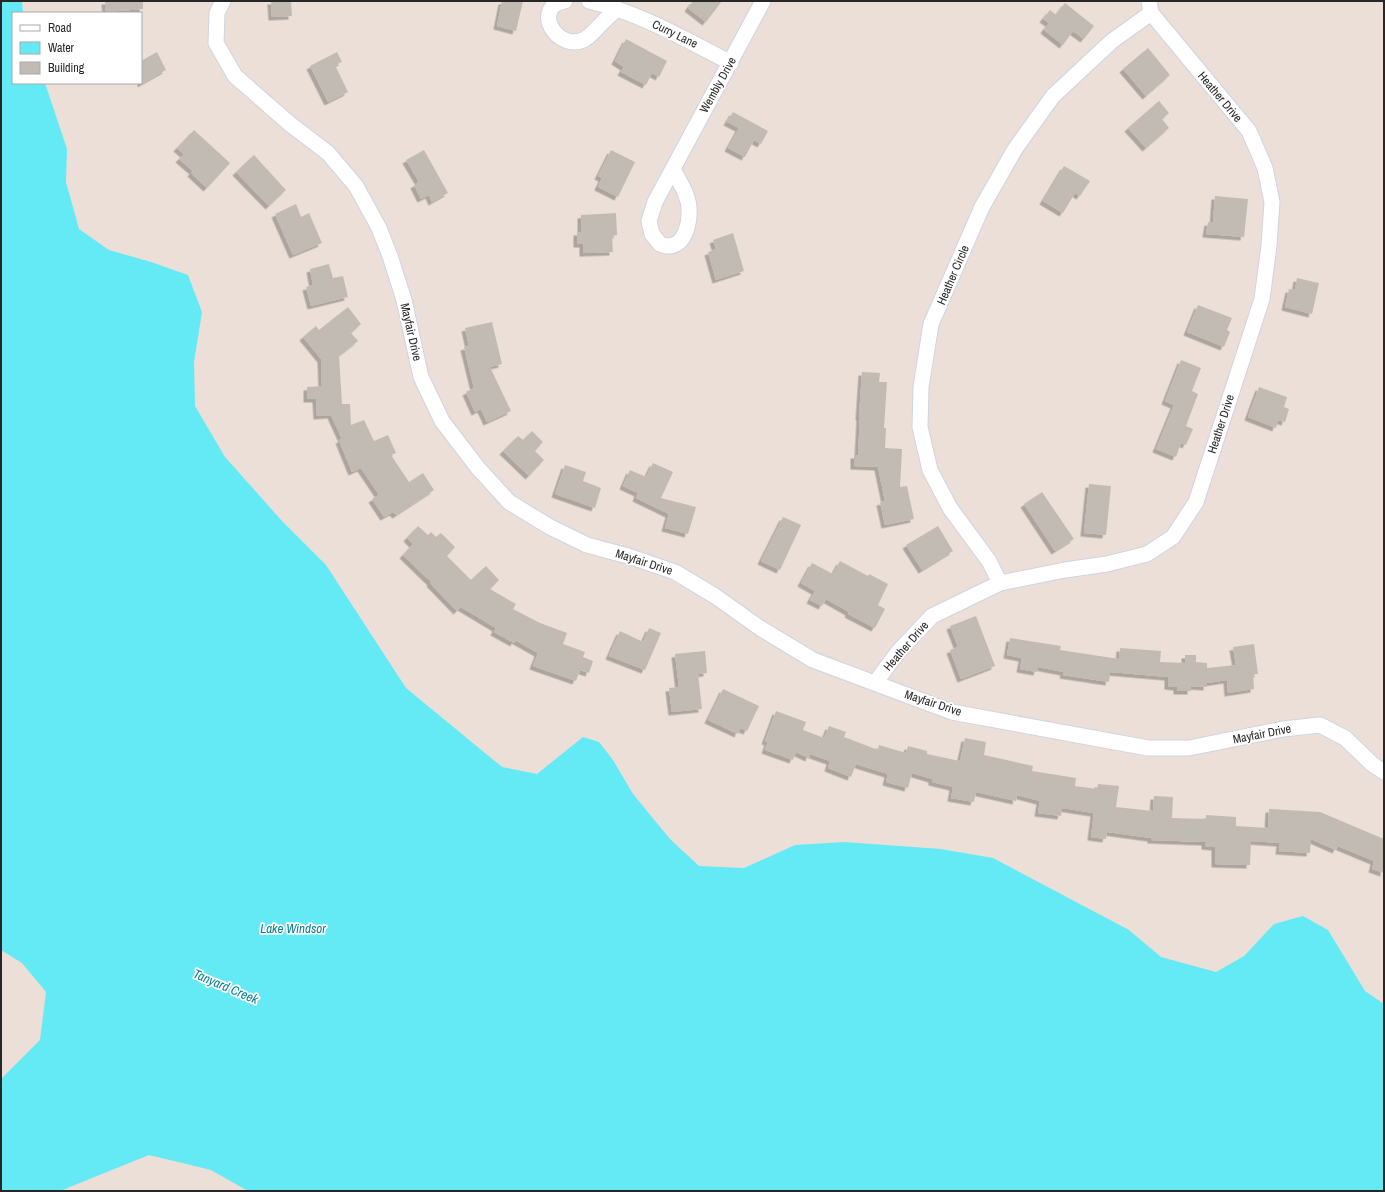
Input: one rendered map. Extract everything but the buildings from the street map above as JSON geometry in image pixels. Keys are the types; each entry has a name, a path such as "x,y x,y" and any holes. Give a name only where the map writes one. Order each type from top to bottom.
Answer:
{"street":[{"name":"Mayfair Drive","path":"223,1 217,13 216,43 235,76 290,124 328,153 356,186 379,228 390,256 404,300 421,377 442,421 478,468 509,502 550,527 587,545 628,556 675,572 715,596 760,628 813,660 952,712 1148,748 1189,748 1283,729 1320,725 1345,738 1372,764 1384,772"},
{"path":"565,1 556,4 549,11 549,24 557,37 570,42 582,41 617,9"},
{"name":"Curry Lane","path":"589,1 617,9 670,31 731,63"},
{"name":"Wembly Drive","path":"673,169 764,1"},
{"name":"Heather Drive","path":"875,683 898,652 932,616 1000,583 1065,570 1107,564 1147,554 1173,537 1196,502 1262,299 1269,246 1272,202 1264,168 1249,132 1150,7"},
{"name":"Heather Circle","path":"1000,583 989,561 950,508 930,470 920,427 921,387 931,324 982,207 1019,143 1053,96 1112,40 1150,7"}],"water":[{"name":"Lake Windsor","path":"1,1 22,1 23,12 12,12 12,84 45,84 67,149 66,182 79,229 109,250 151,262 188,275 202,312 194,362 195,406 225,457 282,521 326,565 406,688 502,767 537,774 583,737 599,742 613,760 633,794 670,839 699,866 744,868 795,845 844,842 941,849 993,858 1129,930 1161,957 1216,972 1244,956 1274,924 1303,916 1328,930 1365,991 1384,1004 1384,1191 248,1191 211,1170 149,1155 60,1191 1,1191 1,1079 40,1040 46,992 22,963 1,950"}],"water label":[{"name":"Tanyard Creek","path":"226,986"}]}
